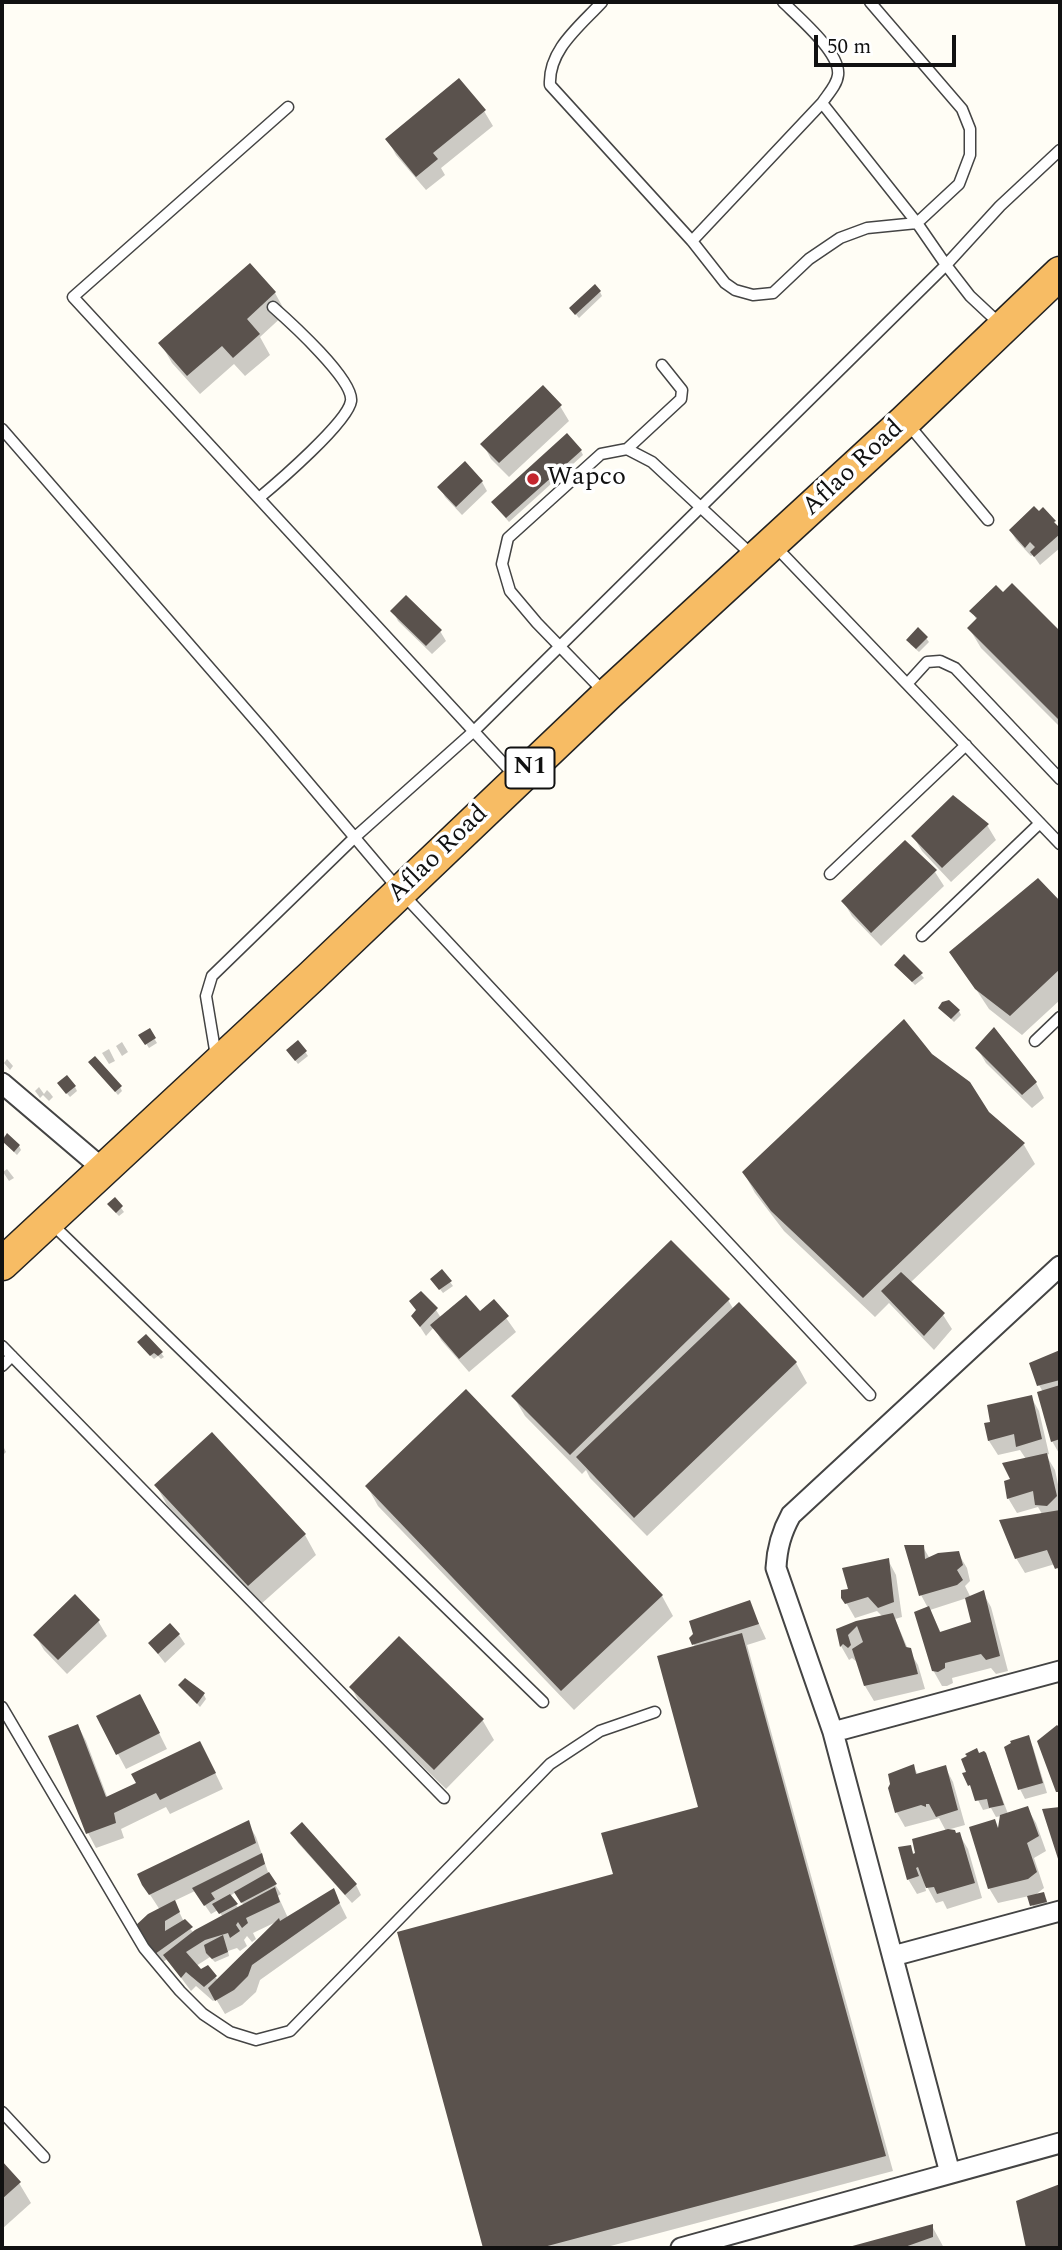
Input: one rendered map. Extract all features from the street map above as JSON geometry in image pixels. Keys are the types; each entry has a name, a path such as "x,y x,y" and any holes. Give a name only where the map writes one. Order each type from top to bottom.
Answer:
{"highway":[{"name":"Aflao Road","path":"2,1264 1060,273"}],"street":[{"path":"2,1083 103,1169"},
{"path":"950,2173 833,1732 776,1568 778,1546 791,1515 1060,1266"},
{"path":"833,1732 1060,1671"},
{"path":"892,1956 1060,1912"},
{"path":"681,2248 1060,2143"}],"lane":[{"path":"601,2 555,55 549,71 550,85 692,241 725,283 735,290 753,295 773,293 809,259 840,238 867,228 917,223 959,184 970,155 970,129 962,110 870,2"},
{"path":"692,241 822,103 836,82 839,71 835,56 783,2"},
{"path":"822,103 917,223 970,296 1003,327"},
{"path":"288,107 73,298 518,779"},
{"path":"218,1063 206,996 212,976 354,838 474,731 946,265 1000,206 1060,150"},
{"path":"258,498 319,442 347,411 351,400 348,387 325,359 273,307"},
{"path":"607,695 510,591 502,564 508,538 601,454 627,449 681,400 682,390 662,365"},
{"path":"905,421 988,520"},
{"path":"2,429 260,725 400,891 870,1395"},
{"path":"627,449 652,462 701,507 764,551 907,684 1060,844"},
{"path":"907,684 927,662 940,661 955,668 1060,779"},
{"path":"830,874 966,745"},
{"path":"922,936 1040,823"},
{"path":"1035,1041 1060,1017"},
{"path":"48,1220 543,1702"},
{"path":"2,1346 444,1798"},
{"path":"2,1366 12,1356"},
{"path":"2,1707 144,1948 203,2014 230,2032 256,2040 290,2031 550,1764 600,1731 655,1712"},
{"path":"2,2112 44,2157"}],"building":[{"path":"459,78 486,110 433,153 438,159 416,177 385,139"},
{"path":"250,263 276,292 247,319 260,334 233,358 222,346 187,376 158,343"},
{"path":"595,284 601,291 575,315 569,308"},
{"path":"543,385 562,405 499,463 480,444"},
{"path":"567,433 582,450 506,518 491,502"},
{"path":"465,461 483,481 456,507 437,487"},
{"path":"1034,506 1039,511 1043,507 1056,521 1054,522 1060,528 1060,534 1034,557 1030,552 1035,547 1030,542 1025,548 1009,530"},
{"path":"1012,583 1060,631 1060,721 967,628 977,618 969,611 996,585 1003,592"},
{"path":"406,595 442,630 426,646 390,611"},
{"path":"918,627 928,637 916,649 906,640"},
{"path":"953,795 989,824 942,868 911,836"},
{"path":"905,840 937,870 871,933 841,901"},
{"path":"1038,878 1060,901 1060,969 1010,1016 975,989 949,952"},
{"path":"904,954 923,973 912,982 894,965"},
{"path":"949,1000 960,1010 951,1019 938,1008 942,1002"},
{"path":"904,1019 932,1054 970,1082 989,1112 1025,1143 863,1298 771,1211 742,1172"},
{"path":"994,1027 1037,1082 1022,1095 975,1048"},
{"path":"150,1028 156,1038 145,1045 138,1035"},
{"path":"298,1040 307,1051 295,1061 286,1050"},
{"path":"95,1056 122,1086 115,1092 88,1062"},
{"path":"67,1075 76,1086 66,1094 57,1083"},
{"path":"7,1133 20,1145 14,1152 2,1141"},
{"path":"115,1197 123,1206 116,1213 107,1204"},
{"path":"671,1240 730,1299 570,1455 511,1396"},
{"path":"442,1269 452,1281 439,1290 430,1279"},
{"path":"901,1272 945,1313 924,1336 881,1291"},
{"path":"421,1291 438,1308 420,1327 411,1316 416,1310 409,1301"},
{"path":"466,1295 480,1311 494,1299 509,1316 459,1359 430,1325"},
{"path":"739,1302 797,1362 634,1518 576,1457"},
{"path":"146,1334 163,1352 158,1356 154,1353 150,1356 137,1342"},
{"path":"1060,1350 1060,1380 1037,1386 1029,1363"},
{"path":"1060,1385 1060,1439 1051,1442 1037,1392"},
{"path":"466,1389 663,1595 561,1691 365,1486"},
{"path":"1032,1395 1042,1439 1016,1447 1014,1434 988,1441 984,1423 990,1422 987,1405"},
{"path":"212,1432 306,1534 248,1586 154,1485"},
{"path":"1047,1453 1057,1496 1047,1506 1035,1505 1033,1491 1007,1499 1004,1481 1010,1479 1002,1463"},
{"path":"1060,1510 1060,1567 1055,1569 1047,1550 1015,1559 999,1520"},
{"path":"904,1545 924,1545 925,1559 938,1553 959,1551 963,1565 957,1570 963,1580 957,1585 919,1596"},
{"path":"889,1558 894,1602 878,1608 868,1597 845,1604 841,1598 841,1590 848,1589 842,1568"},
{"path":"984,1590 1000,1656 986,1660 981,1654 945,1663 945,1668 938,1672 932,1671 914,1612 929,1606 940,1632 971,1622 965,1598"},
{"path":"75,1594 100,1620 58,1660 33,1635"},
{"path":"750,1600 759,1624 692,1645 689,1638 693,1634 689,1621"},
{"path":"893,1613 906,1647 911,1648 918,1674 864,1686 852,1649 863,1642 857,1626 848,1635 851,1645 848,1648 843,1644 840,1647 836,1629 856,1621"},
{"path":"170,1623 180,1634 158,1654 148,1643"},
{"path":"742,1633 886,2156 540,2248 483,2248 397,1932 613,1874 601,1833 698,1807 657,1656"},
{"path":"399,1636 484,1719 434,1770 349,1687"},
{"path":"185,1678 205,1693 197,1704 178,1685"},
{"path":"140,1694 160,1733 116,1755 96,1716"},
{"path":"78,1724 106,1797 136,1783 131,1774 200,1741 216,1773 160,1800 156,1793 114,1813 116,1823 86,1834 48,1736"},
{"path":"1057,1725 1060,1728 1060,1792 1056,1792 1037,1741"},
{"path":"1029,1735 1043,1783 1018,1790 1004,1747 1011,1743 1010,1741"},
{"path":"977,1748 979,1753 986,1753 1004,1805 989,1808 987,1799 975,1801 970,1785 968,1786 962,1773 966,1772 961,1759"},
{"path":"914,1764 916,1774 946,1765 958,1810 936,1817 929,1804 926,1804 926,1807 921,1805 895,1813 888,1788 888,1774"},
{"path":"1028,1806 1039,1836 1027,1843 1037,1872 1028,1879 988,1889 969,1827 995,1819 998,1828 1000,1815"},
{"path":"1060,1807 1060,1865 1042,1809"},
{"path":"249,1820 256,1843 149,1895 142,1885 137,1874"},
{"path":"302,1822 357,1884 345,1895 290,1833"},
{"path":"948,1829 960,1832 975,1883 937,1894 934,1887 926,1888 918,1867 919,1876 907,1880 898,1847 911,1845 913,1854 912,1839"},
{"path":"262,1853 265,1864 211,1893 215,1899 204,1906 192,1888"},
{"path":"269,1872 277,1884 241,1903 234,1892"},
{"path":"275,1887 280,1902 246,1918 248,1923 242,1928 238,1922 236,1925 240,1931 230,1938 228,1933 205,1940 186,1952 201,1969 208,1965 217,1976 204,1987 186,1972 181,1978 163,1955 195,1930"},
{"path":"334,1888 340,1903 252,1965 248,1976 234,1990 215,2001 208,1988 279,1918 280,1921"},
{"path":"1044,1892 1047,1902 1030,1906 1027,1896"},
{"path":"230,1894 238,1904 219,1914 212,1904"},
{"path":"175,1900 180,1912 165,1921 165,1931 185,1919 193,1927 155,1954 134,1927 148,1914"},
{"path":"223,1935 228,1952 212,1959 206,1953 204,1945"},
{"path":"2,2161 21,2182 2,2199"},
{"path":"1060,2184 1060,2248 1026,2248 1016,2201"},
{"path":"933,2224 933,2237 902,2248 845,2248"}],"place":[{"name":"Wapco","path":"533,479"}]}
